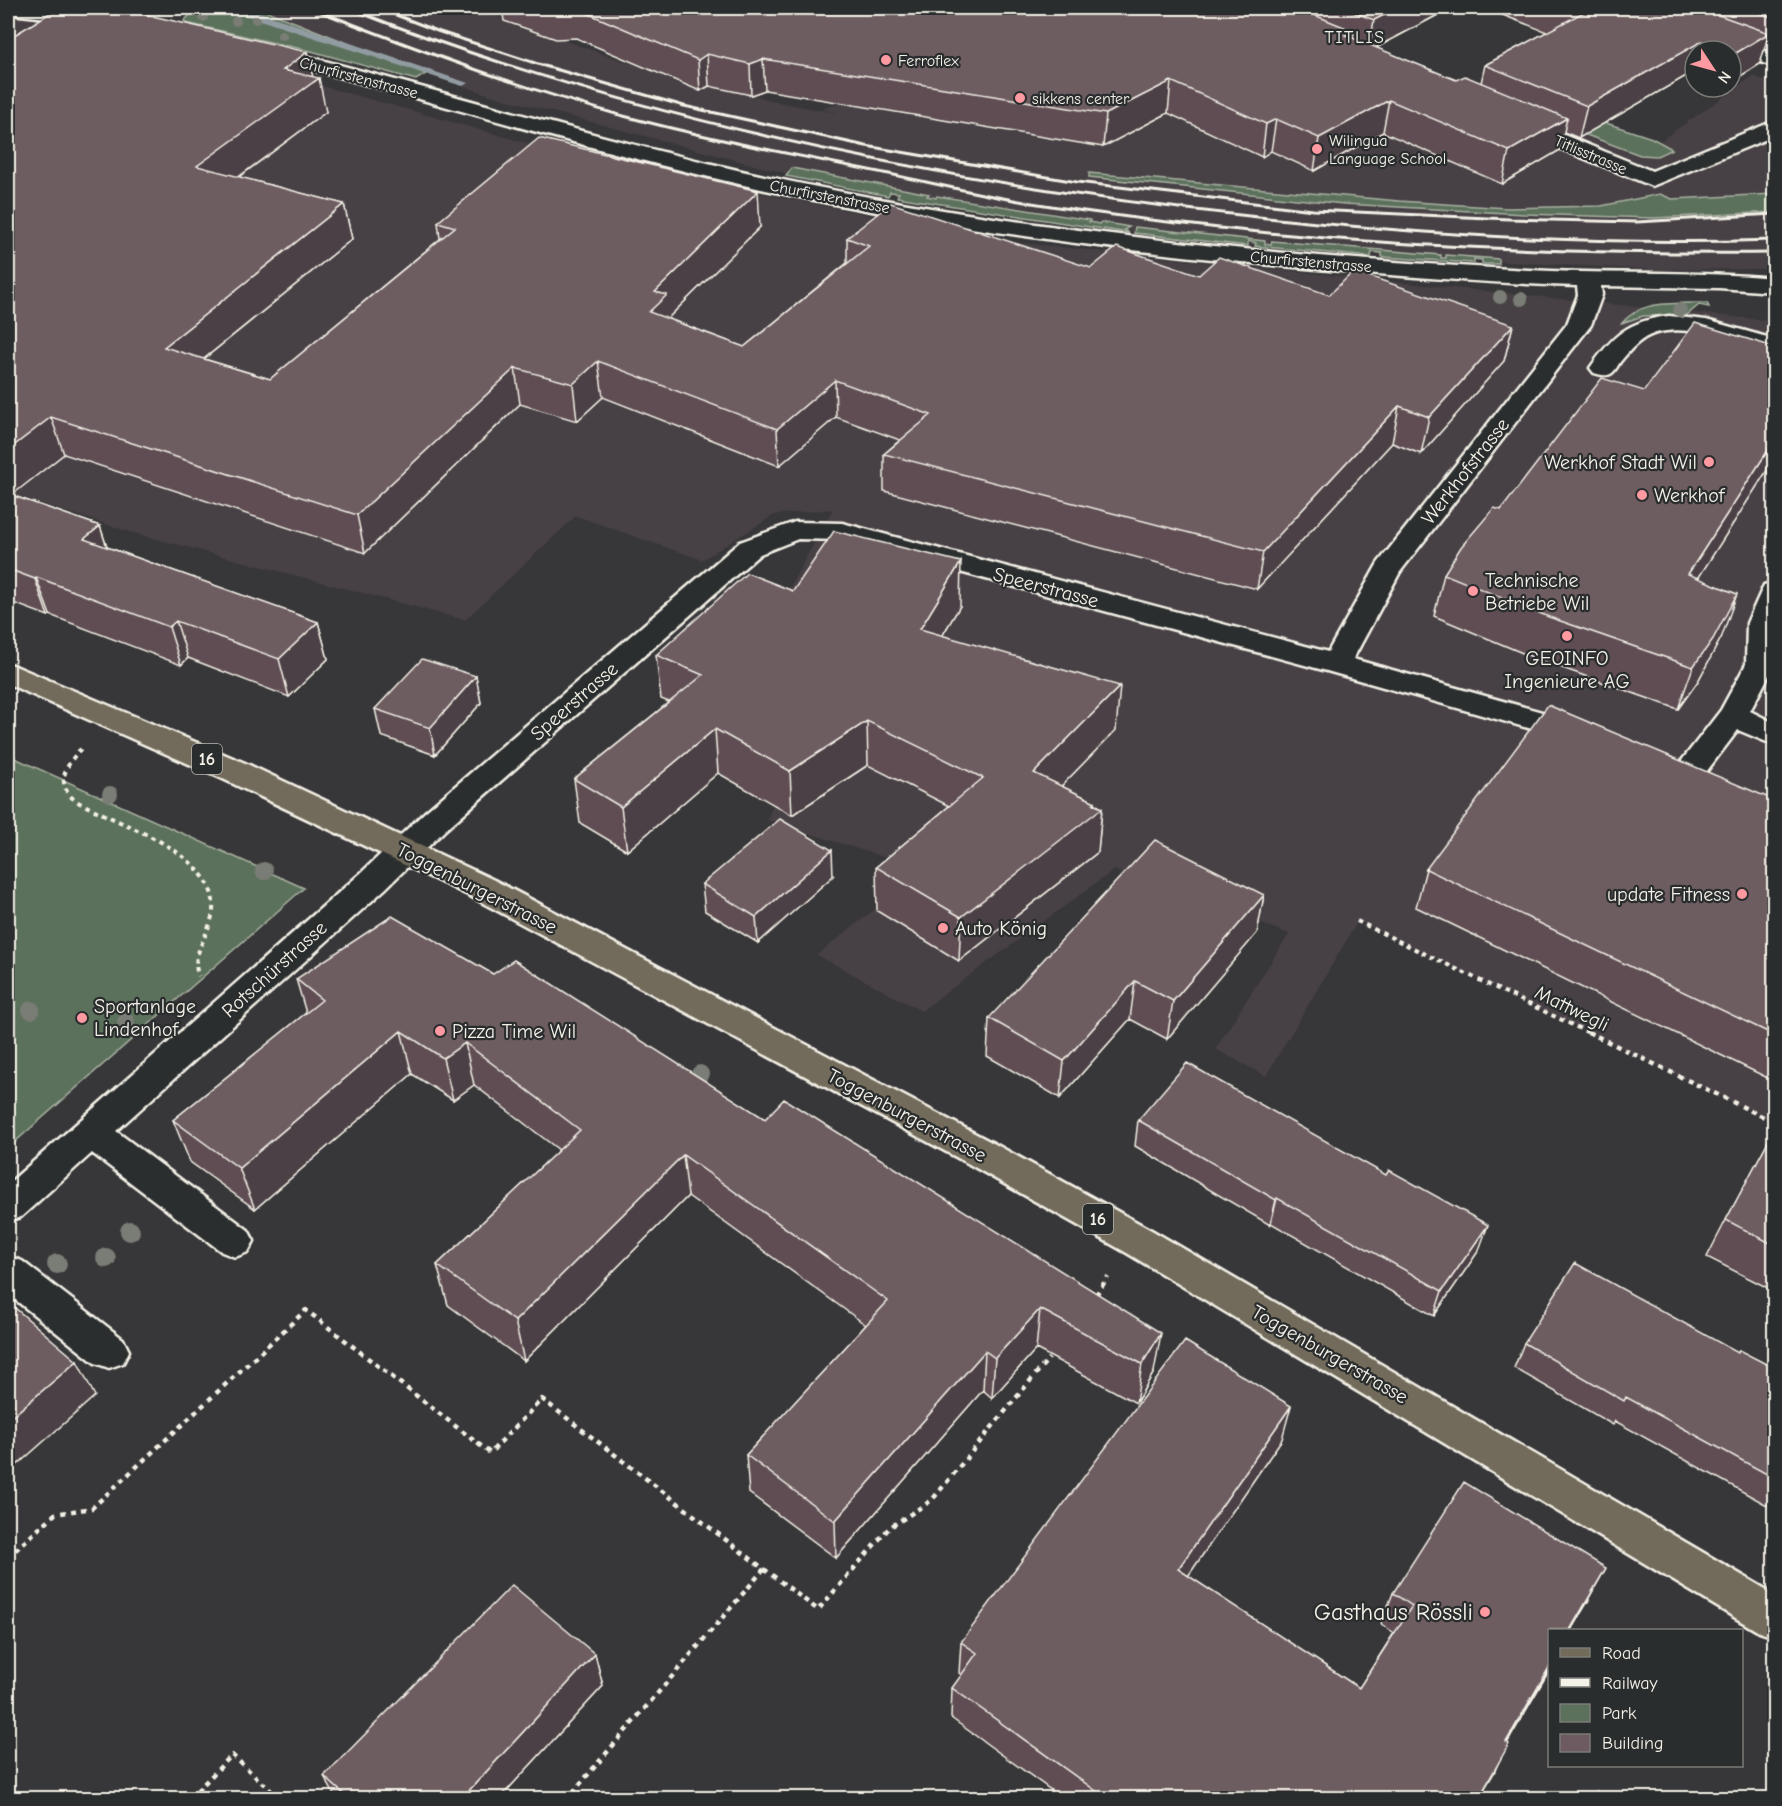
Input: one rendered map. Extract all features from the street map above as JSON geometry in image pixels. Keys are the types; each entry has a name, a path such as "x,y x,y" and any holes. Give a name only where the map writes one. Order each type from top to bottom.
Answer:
{"main road":[{"name":"Toggenburgerstrasse","path":"8,673 123,721 405,850 962,1144 1140,1242 1774,1617"}],"street":[{"path":"10,8 157,16"},
{"path":"53,31 84,11"},
{"path":"1774,43 1703,26 1774,61"},
{"name":"Churfirstenstrasse","path":"248,47 632,151 803,191 884,207 1095,239 1423,272 1588,279 1711,280 1774,285"},
{"name":"Titlisstrasse","path":"1501,116 1652,179 1774,128"},
{"name":"Werkhofstrasse","path":"1336,664 1388,569 1579,325 1590,296 1588,279"},
{"path":"1603,368 1622,343 1640,330 1670,324 1707,327 1774,346"},
{"name":"Speerstrasse","path":"405,850 435,821 750,548 795,530 842,532 1336,664 1609,741"},
{"path":"1689,772 1768,665 1762,623 1774,591"},
{"path":"1733,715 1774,735"},
{"path":"1660,759 1718,787"},
{"name":"Rotschürstrasse","path":"8,1206 374,881 405,850"},
{"path":"91,1132 235,1241"},
{"path":"8,1272 109,1351"}],"path":[{"path":"83,746 66,767 63,780 67,792 79,802 149,837 194,865 211,891 213,909 210,927 196,968 197,974 205,980"},
{"name":"Mattwegli","path":"1357,921 1774,1122"},
{"path":"1090,1303 1108,1277"},
{"path":"8,1557 55,1514 92,1509 306,1310 490,1453 542,1399 818,1610 889,1528 932,1500 1048,1358"},
{"path":"568,1798 764,1569"},
{"path":"190,1798 232,1755 279,1798"},
{"path":"1595,1792 1605,1798"}],"shaded area":[{"path":"8,8 75,8 96,23 567,154 993,240 1774,321 1774,1122 1358,921 1266,1076 1215,1049 1289,934 1114,870 921,1011 817,955 924,870 767,820 829,664 788,590 833,509 774,515 702,560 576,516 465,620 133,533 8,493"},
{"path":"259,8 472,8 623,61 783,103 836,113 819,108 992,76 1248,8 1640,155 1720,99 1743,99 1743,83 1753,76 1774,84 1774,269 1655,270 1339,253 1241,244 1032,219 796,176 496,97 426,74"}],"green space":[{"path":"189,8 259,8 426,74 416,80 311,51 186,23 184,21 192,13"},
{"path":"1597,120 1652,138 1672,149 1657,156 1640,155 1557,124"},
{"path":"792,168 929,194 927,196 936,198 937,196 1090,220 1089,222 1099,224 1101,222 1129,227 1124,230 1129,233 897,197 899,193 890,192 888,196 786,176"},
{"path":"1089,173 1399,201 1507,208 1601,206 1660,194 1672,199 1774,194 1774,212 1653,218 1524,214 1344,204 1089,177"},
{"path":"1135,227 1265,241 1265,244 1271,244 1272,241 1441,255 1441,258 1446,258 1446,255 1499,259 1499,264 1482,264 1482,260 1474,259 1474,263 1382,257 1382,253 1372,252 1371,257 1255,246 1256,243 1248,241 1248,246 1134,233"},
{"path":"1707,303 1709,307 1699,305 1687,315 1643,316 1622,323 1636,311 1644,308 1661,304"},
{"name":"Sportanlage Lindenhof","path":"8,755 304,888 8,1148"}],"building":[{"path":"58,8 118,8 307,52 283,70 319,78 197,166 344,204 164,347 270,379 455,227 438,222 539,138 758,191 655,292 667,295 649,312 744,347 869,246 847,238 891,203 1091,268 1117,247 1199,275 1219,257 1329,295 1354,271 1513,325 1429,417 1399,406 1263,552 884,454 931,415 835,380 777,429 598,361 573,384 515,368 357,515 51,417 8,450 8,39"},
{"path":"575,8 1297,8 1354,31 1345,35 1456,80 1465,76 1567,118 1509,151 1389,100 1319,138 1276,119 1266,124 1171,81 1106,114 763,59 750,64 707,54 698,60"},
{"path":"1343,8 1398,8 1374,20"},
{"path":"1573,8 1699,8 1769,33 1743,49 1743,39 1683,39 1683,52 1587,106 1485,65 1584,12"},
{"path":"1745,8 1774,8 1774,18"},
{"path":"1695,323 1774,347 1774,441 1688,574 1737,594 1713,639 1693,667 1549,617 1444,574 1461,547 1494,508 1501,510 1602,378 1644,391"},
{"path":"8,494 100,526 84,539 318,622 279,659 176,621 169,627 36,577 35,579 8,569"},
{"path":"834,531 961,562 920,629 1120,686 1034,773 1095,802 1093,804 1102,808 961,917 876,867 983,778 867,721 790,771 715,729 621,807 574,779 703,675 656,655 747,573 793,591"},
{"path":"422,659 476,676 430,728 375,709"},
{"path":"1548,705 1774,800 1774,1035 1426,869"},
{"path":"780,819 832,850 756,917 702,884"},
{"path":"1155,840 1264,895 1173,1001 1135,981 1064,1061 989,1018"},
{"path":"392,916 493,974 514,960 765,1119 784,1099 1161,1333 1142,1364 1040,1309 995,1358 985,1351 835,1521 746,1455 888,1301 683,1155 515,1321 437,1265 580,1130 465,1043 443,1058 401,1031 239,1168 173,1120 322,1000 296,979"},
{"path":"1187,1063 1386,1175 1389,1170 1488,1225 1442,1291 1277,1198 1276,1200 1138,1120"},
{"path":"1774,1130 1774,1245 1726,1220"},
{"path":"1575,1263 1738,1353 1739,1350 1774,1368 1774,1478 1626,1397 1624,1401 1524,1343"},
{"path":"8,1302 77,1361 8,1420"},
{"path":"1185,1341 1291,1406 1178,1569 1359,1688 1412,1606 1393,1593 1464,1482 1606,1568 1571,1629 1548,1629 1548,1669 1506,1742 1509,1744 1479,1798 1106,1798 952,1688 977,1653 961,1642"},
{"path":"512,1585 595,1654 462,1798 348,1798 324,1776"}],"waterway":[{"path":"240,8 249,13 463,83"}],"railway":[{"path":"311,8 462,65 616,114 720,139 1019,201 1207,227 1395,243 1585,251 1774,253"},
{"path":"348,8 457,48 567,84 679,115 791,142 1019,185 1249,216 1445,234 1577,240 1774,240"},
{"path":"378,8 440,32 541,65 684,106 866,146 1077,182 1313,210 1509,219 1637,222 1774,214"}],"place":[{"name":"Ferroflex","path":"886,60"},
{"name":"sikkens center","path":"1020,98"},
{"name":"Wilingua Language School","path":"1317,149"},
{"name":"Werkhof Stadt Wil","path":"1709,462"},
{"name":"Werkhof","path":"1642,495"},
{"name":"Technische Betriebe Wil","path":"1473,591"},
{"name":"GEOINFO Ingenieure AG","path":"1567,636"},
{"name":"update Fitness","path":"1742,894"},
{"name":"Auto König","path":"943,928"},
{"name":"Sportanlage Lindenhof","path":"82,1018"},
{"name":"Pizza Time Wil","path":"440,1031"},
{"name":"Gasthaus Rössli","path":"1485,1612"}],"district":[{"name":"TITLIS","path":"1355,37"}]}
